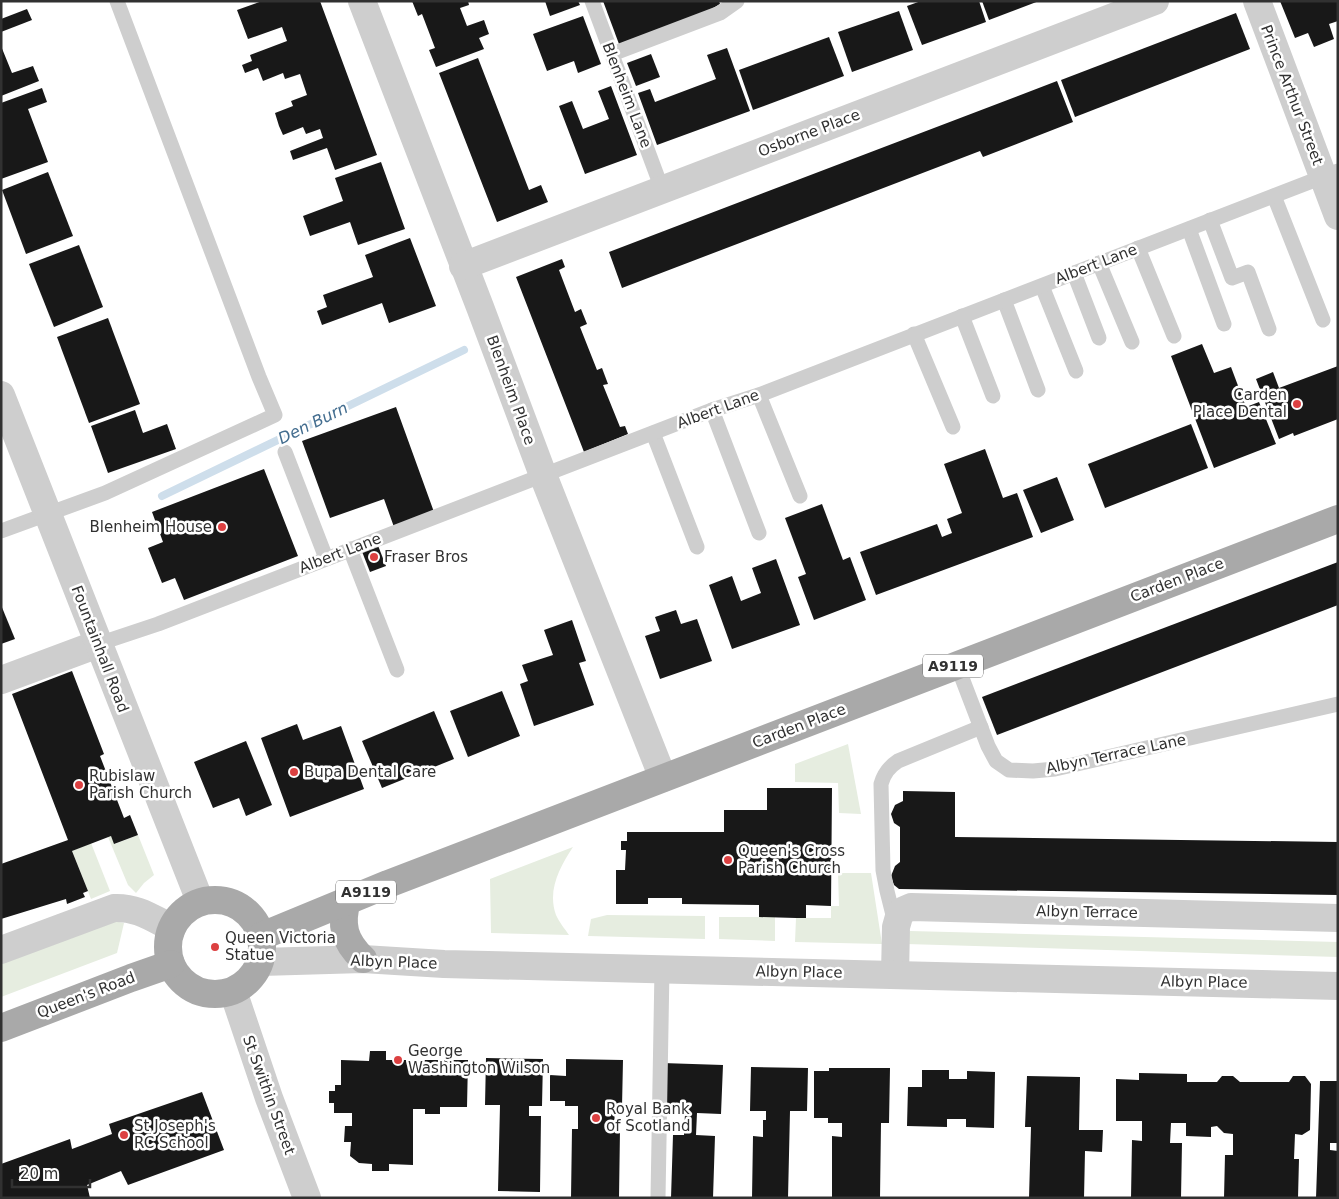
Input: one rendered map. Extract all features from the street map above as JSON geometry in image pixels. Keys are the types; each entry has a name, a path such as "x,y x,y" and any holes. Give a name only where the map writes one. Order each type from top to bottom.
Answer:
{"main road":[{"name":"Carden Place","path":"261,949 347,900 1338,519"},
{"path":"226,900 239,905 250,913 258,924 261,949 250,980 233,991 223,994 202,992 183,982 171,964 168,946 172,928 183,912 200,901 226,900"},
{"path":"347,900 344,912 344,926 347,938 354,950 363,959"},
{"name":"Queen's Road","path":"1,1028 171,964"}],"street":[{"name":"Blenheim Place","path":"362,1 463,266 484,316 543,475 663,778"},
{"name":"Osborne Place","path":"463,266 1155,1"},
{"name":"Prince Arthur Street","path":"1257,1 1330,174 1338,216"},
{"name":"Fountainhall Road","path":"1,395 200,901"},
{"path":"1,680 98,644"},
{"path":"1,950 114,908 128,907 172,928"},
{"name":"Albyn Terrace","path":"896,927 900,914 911,907 1338,918"},
{"path":"896,927 896,975"},
{"name":"Albyn Place","path":"261,949 363,959 444,964 1338,986"},
{"name":"St Swithin Street","path":"233,991 269,1098 307,1198"}],"lane":[{"path":"1,531 106,493 275,415 117,1"},
{"name":"Blenheim Lane","path":"592,1 662,189"},
{"path":"612,54 720,12 737,1"},
{"name":"Albert Lane","path":"98,644 158,624 1330,174"},
{"path":"1274,196 1323,320"},
{"path":"1210,220 1232,278 1248,272 1269,329"},
{"path":"1189,229 1224,324"},
{"path":"1138,248 1174,336"},
{"path":"1099,263 1132,342"},
{"path":"1074,273 1099,338"},
{"path":"1042,286 1076,371"},
{"path":"1004,300 1038,390"},
{"path":"962,316 993,396"},
{"path":"914,334 953,427"},
{"path":"759,394 800,496"},
{"path":"712,410 758,533"},
{"path":"653,433 697,548"},
{"path":"285,452 326,558"},
{"path":"350,549 397,670"},
{"name":"Albyn Terrace Lane","path":"957,665 988,746 996,760 1009,770 1033,771 1055,769 1338,704"},
{"path":"896,927 884,870 881,784 883,775 898,760 981,727"},
{"path":"658,1198 662,969"}],"shaded area":[{"path":"848,744 861,814 839,813 838,783 795,782 795,764"},
{"path":"138,835 154,875 136,893 128,885 108,837 111,836 115,844"},
{"path":"91,843 110,891 91,899 72,851"},
{"path":"573,847 556,879 553,897 556,915 569,935 491,933 490,879"},
{"path":"838,873 871,873 882,944 795,942 796,918 831,918 831,906 839,906"},
{"path":"607,915 705,916 705,939 588,936 591,919"},
{"path":"719,917 775,917 775,941 719,939"},
{"path":"114,921 124,923 117,953 1,997 1,963"},
{"path":"910,931 1338,942 1338,957 906,944"}],"building":[{"path":"262,1 320,1 377,155 335,170 327,148 293,160 290,151 323,138 320,129 306,134 303,127 283,135 279,126 275,113 293,106 291,101 307,95 300,74 285,79 283,73 263,81 258,68 245,73 242,65 252,61 250,55 287,41 282,27 248,39 237,10"},
{"path":"412,1 468,1 469,5 460,8 467,26 484,20 489,34 479,38 484,49 436,67 429,50 435,48 422,14 418,16"},
{"path":"545,1 578,1 580,5 550,16"},
{"path":"603,1 719,1 720,4 703,14 619,44"},
{"path":"921,1 979,1 986,22 922,45 907,6"},
{"path":"982,1 1039,1 989,20"},
{"path":"1280,1 1338,1 1338,21 1329,24 1334,39 1314,47 1308,33 1295,38"},
{"path":"27,9 32,20 1,32 1,19"},
{"path":"899,11 913,50 852,72 838,32"},
{"path":"1236,13 1250,49 1075,117 1061,80"},
{"path":"583,16 601,64 578,73 574,61 547,71 533,34"},
{"path":"829,37 844,76 753,110 739,70"},
{"path":"1,46 12,73 33,66 39,81 1,96"},
{"path":"727,48 750,111 657,145 638,93 650,89 655,102 716,79 707,55"},
{"path":"651,54 660,77 636,86 627,63"},
{"path":"478,58 529,190 541,185 548,202 497,222 439,73"},
{"path":"1057,81 1073,122 983,157 980,151 622,288 609,252"},
{"path":"611,86 637,155 585,174 559,106 572,101 583,129 609,119 598,91"},
{"path":"42,88 47,102 28,109 48,162 1,179 1,103"},
{"path":"381,162 405,229 358,245 350,222 310,236 303,216 343,201 335,178"},
{"path":"48,172 73,236 26,254 2,190"},
{"path":"410,238 436,306 389,323 382,303 322,325 317,311 327,307 323,295 373,277 365,255"},
{"path":"79,245 103,307 54,327 29,264"},
{"path":"562,259 565,267 559,270 575,312 581,309 587,324 580,327 597,370 602,368 608,384 603,385 620,427 625,426 628,434 584,452 516,277"},
{"path":"108,318 140,404 89,423 57,337"},
{"path":"1202,344 1214,373 1231,367 1246,407 1259,402 1276,444 1214,468 1171,356"},
{"name":"Carden Place Dental","path":"1338,366 1338,419 1294,436 1293,433 1279,439 1256,379 1273,372 1279,388"},
{"path":"396,407 434,512 394,527 384,499 330,518 302,441"},
{"path":"135,410 143,433 167,424 176,449 108,473 91,426"},
{"path":"1191,424 1208,468 1105,508 1088,464"},
{"path":"985,449 1003,498 1017,493 1033,537 876,595 860,552 937,524 942,537 952,533 947,519 962,513 944,464"},
{"name":"Blenheim House","path":"264,469 298,556 184,600 175,578 162,583 148,548 163,542 152,512"},
{"path":"1057,477 1074,520 1041,533 1023,490"},
{"path":"822,504 843,560 850,557 866,600 814,620 798,577 806,574 785,518"},
{"name":"Fraser Bros","path":"377,543 386,566 370,572 361,549"},
{"path":"776,559 800,625 732,649 709,585 732,576 741,601 761,593 752,568"},
{"path":"1338,562 1338,605 997,735 982,697"},
{"path":"1,605 15,639 1,644"},
{"path":"676,610 681,624 697,619 712,661 660,679 645,636 660,631 655,617"},
{"path":"572,620 586,661 579,663 594,705 534,726 520,684 528,681 522,665 553,655 544,630"},
{"name":"Rubislaw Parish Church","path":"72,671 104,754 100,756 124,818 130,815 138,835 114,844 111,836 72,851 88,891 83,893 85,897 67,904 66,899 1,919 1,864 68,840 12,694"},
{"path":"502,691 520,736 468,757 450,711"},
{"path":"434,711 454,759 382,788 362,741"},
{"path":"297,724 303,740 341,726 364,789 290,817 261,738"},
{"path":"246,741 272,805 246,816 239,798 213,808 194,762"},
{"name":"Queen's Cross Parish Church","path":"767,788 832,788 831,906 806,905 806,918 796,918 759,917 759,905 682,904 682,898 648,898 648,904 616,904 616,870 625,870 626,850 621,850 621,841 627,841 627,832 724,832 724,810 767,810"},
{"path":"903,791 955,792 955,837 1338,842 1338,895 899,889 894,885 891,876 895,866 900,862 900,827 894,823 891,814 895,805 903,801"},
{"path":"370,1051 386,1051 386,1060 468,1060 467,1107 440,1107 440,1114 425,1114 425,1109 413,1109 413,1165 389,1164 389,1171 372,1171 372,1164 359,1163 350,1156 351,1142 344,1142 345,1126 352,1126 352,1113 334,1113 334,1103 329,1103 329,1091 335,1091 335,1085 341,1085 341,1060 369,1061"},
{"path":"486,1058 543,1059 542,1106 529,1106 529,1116 541,1116 540,1192 498,1191 500,1105 485,1105"},
{"name":"Royal Bank of Scotland","path":"566,1059 623,1060 622,1107 615,1107 614,1129 620,1129 619,1198 571,1198 572,1129 578,1129 578,1106 565,1106 565,1101 550,1101 550,1075 566,1076"},
{"path":"662,1063 723,1065 721,1114 697,1113 696,1135 715,1136 713,1198 671,1198 673,1135 684,1135 685,1113 660,1112"},
{"path":"751,1067 808,1068 807,1111 790,1111 788,1198 752,1198 753,1136 763,1137 763,1120 766,1120 766,1111 750,1111"},
{"path":"829,1068 890,1068 889,1123 881,1123 880,1198 832,1198 832,1136 842,1137 842,1123 828,1123 828,1118 814,1118 814,1071 829,1071"},
{"path":"922,1070 949,1070 949,1079 967,1079 967,1071 995,1072 994,1128 966,1127 966,1119 947,1119 947,1127 907,1126 908,1087 922,1087"},
{"path":"1139,1073 1187,1074 1187,1082 1217,1082 1222,1076 1233,1076 1240,1082 1289,1082 1293,1076 1305,1076 1311,1084 1310,1130 1302,1135 1295,1134 1294,1159 1299,1159 1298,1198 1224,1198 1225,1155 1233,1155 1233,1134 1224,1133 1217,1126 1211,1127 1211,1137 1186,1136 1186,1123 1171,1123 1170,1143 1182,1143 1181,1198 1131,1198 1132,1140 1142,1141 1142,1121 1116,1121 1116,1079 1139,1080"},
{"path":"1027,1076 1080,1077 1079,1130 1103,1130 1102,1152 1085,1151 1084,1198 1029,1198 1031,1127 1025,1127"},
{"path":"1320,1081 1338,1081 1338,1143 1330,1143 1330,1150 1338,1151 1338,1198 1316,1198"},
{"path":"202,1092 224,1150 128,1185 121,1171 87,1185 90,1198 1,1198 1,1164 70,1139 72,1149 112,1134 109,1124"}],"waterway":[{"name":"Den Burn","path":"162,496 464,350"}],"place":[{"name":"Carden Place Dental","path":"1297,404"},
{"name":"Blenheim House","path":"222,527"},
{"name":"Fraser Bros","path":"374,557"},
{"name":"Bupa Dental Care","path":"294,772"},
{"name":"Rubislaw Parish Church","path":"79,785"},
{"name":"Queen's Cross Parish Church","path":"728,860"},
{"name":"Queen Victoria Statue","path":"215,947"},
{"name":"George Washington Wilson","path":"398,1060"},
{"name":"Royal Bank of Scotland","path":"596,1118"},
{"name":"St Joseph's RC School","path":"124,1135"}]}
